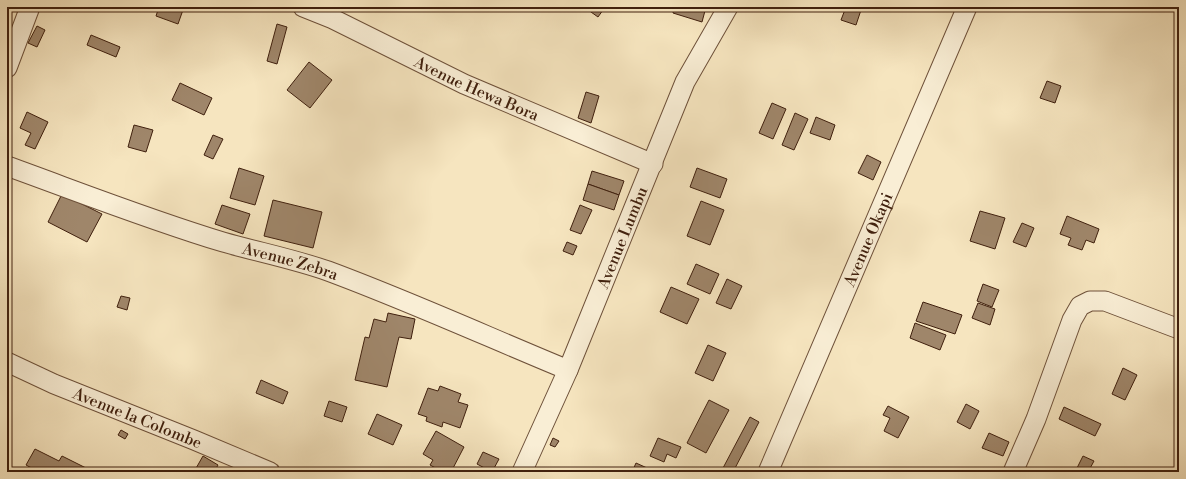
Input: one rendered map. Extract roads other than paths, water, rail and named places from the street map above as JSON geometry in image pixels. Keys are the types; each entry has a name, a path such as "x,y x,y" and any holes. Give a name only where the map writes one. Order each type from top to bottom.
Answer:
{"street":[{"path":"7,68 30,7"},
{"name":"Avenue Hewa Bora","path":"303,7 333,19 464,84 653,164"},
{"name":"Avenue Lumbu","path":"526,471 686,82 728,7"},
{"name":"Avenue Okapi","path":"768,472 967,7"},
{"name":"Avenue Zebra","path":"7,166 148,218 224,242 289,259 326,271 388,294 568,370"},
{"path":"1014,472 1036,419 1072,320 1080,306 1090,301 1105,301 1179,329"},
{"name":"Avenue la Colombe","path":"7,362 54,384 270,472"}]}
